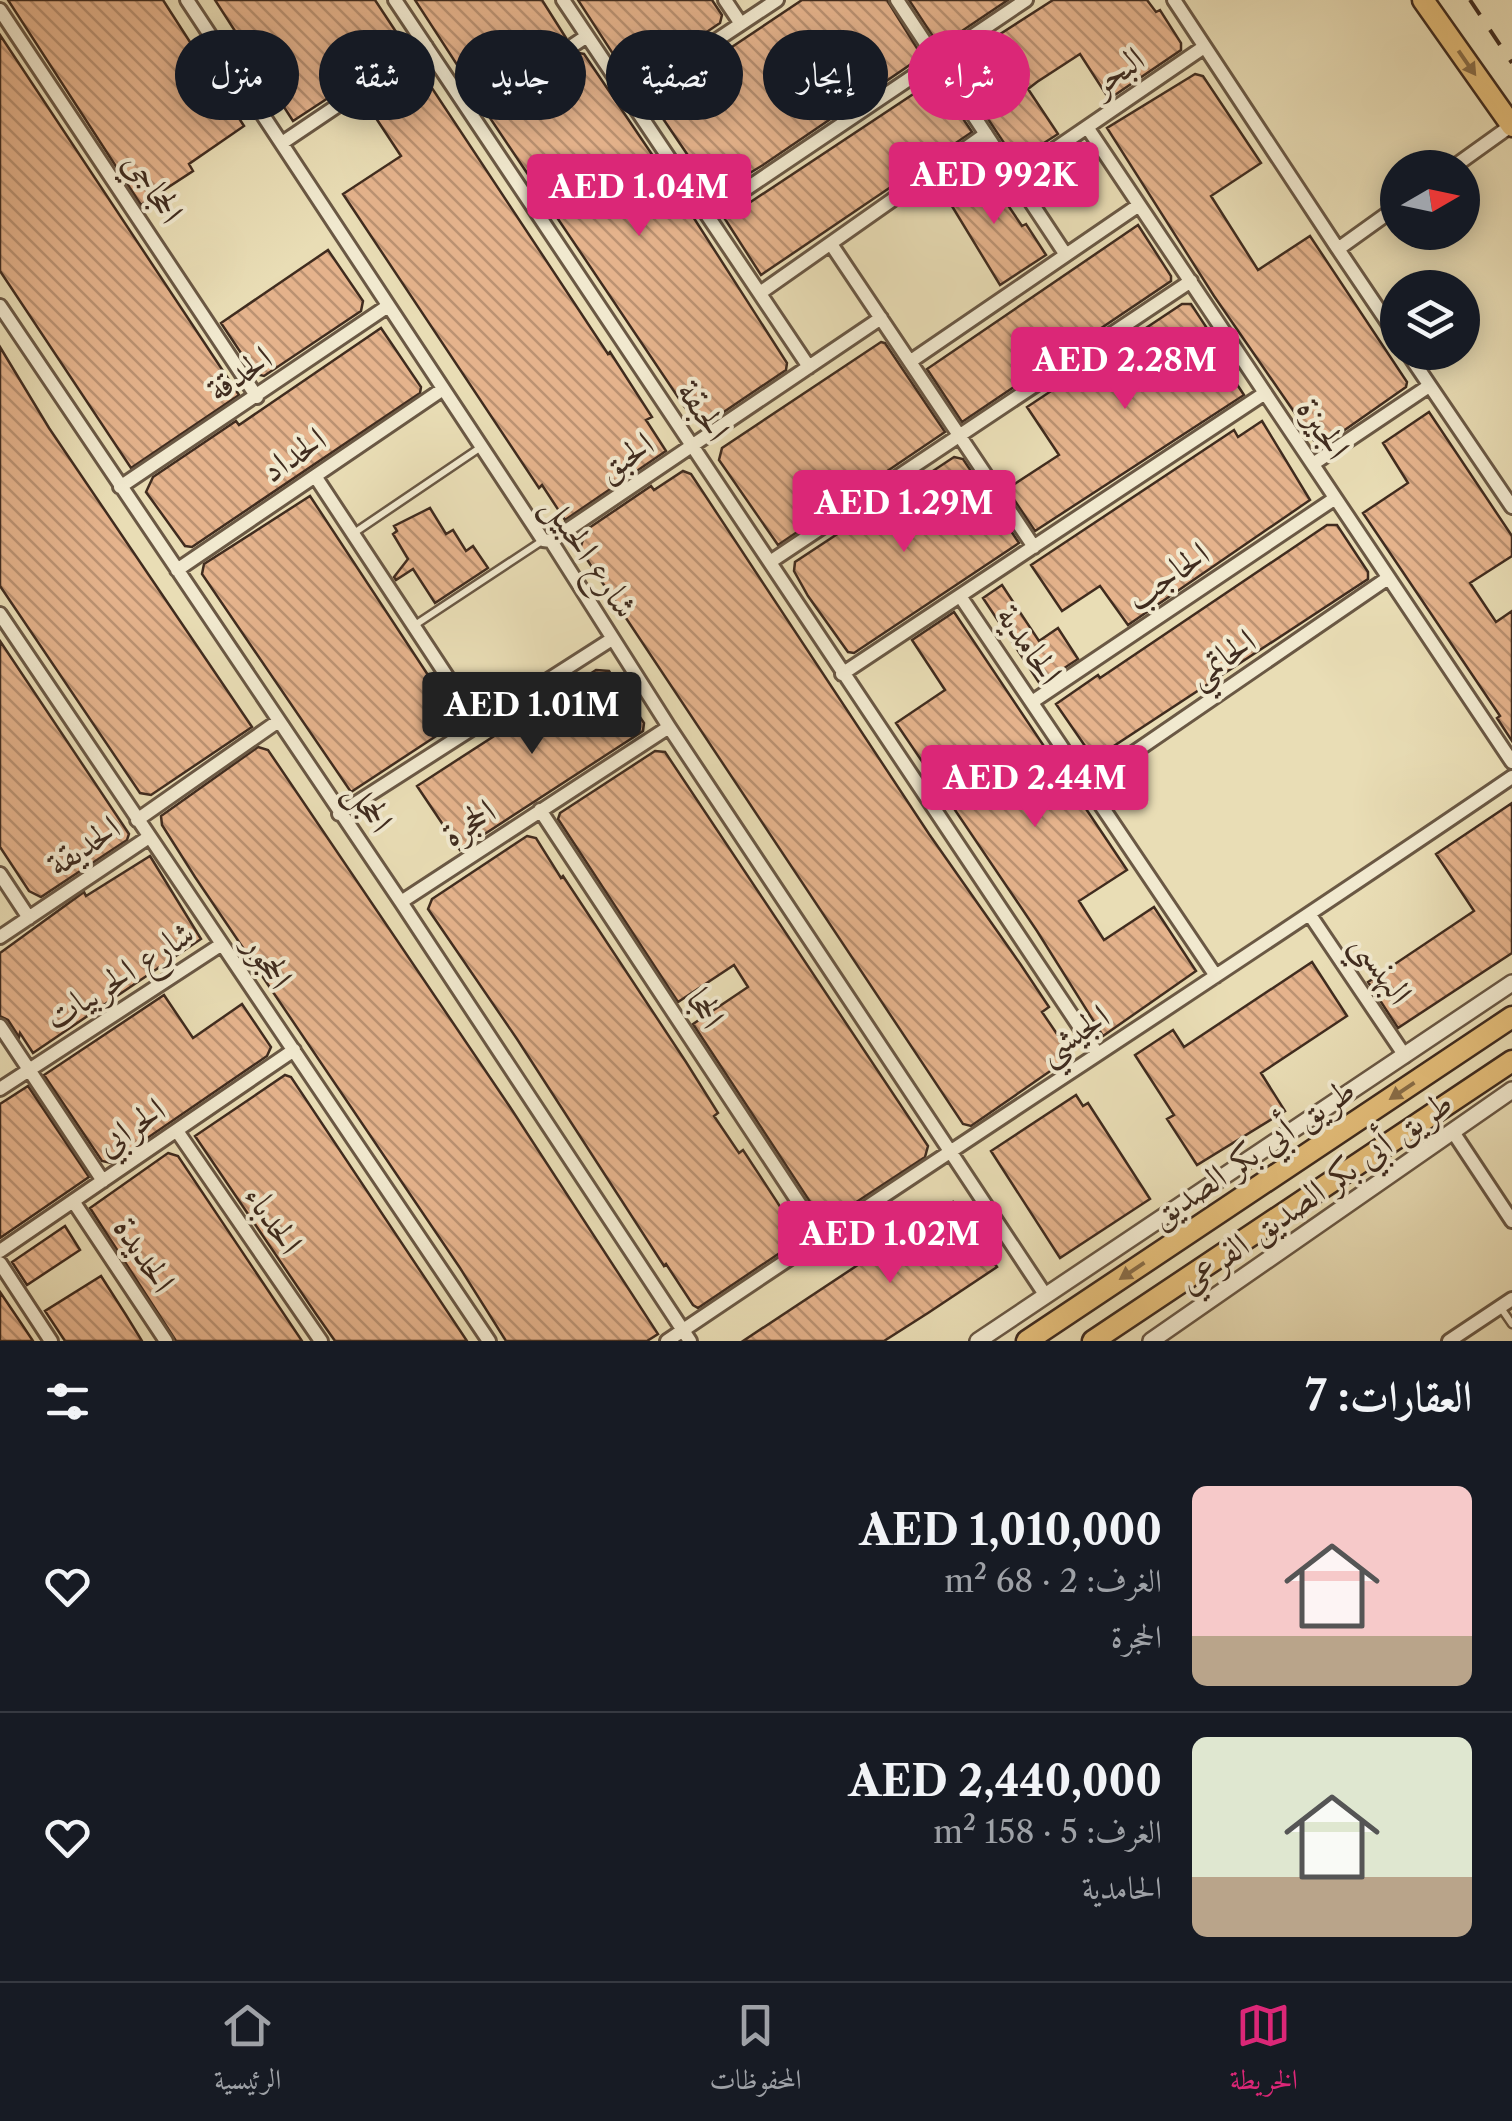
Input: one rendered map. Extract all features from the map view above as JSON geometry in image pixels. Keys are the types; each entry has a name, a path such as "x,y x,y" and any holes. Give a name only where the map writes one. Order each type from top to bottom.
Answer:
{"main road":[{"path":"1422,0 1512,125"},
{"name":"طريق أبي بكر الصديق","path":"1027,1341 1512,1017"},
{"name":"طريق أبي بكر الصديق","path":"1093,1341 1512,1061"}],"street":[{"name":"شارع الحبيل","path":"187,0 1046,1296"},
{"name":"الحبقة","path":"395,0 415,30"},
{"path":"563,0 606,63"},
{"path":"725,0 741,24"},
{"path":"732,30 777,0"},
{"path":"897,0 917,30"},
{"path":"982,30 1026,0"},
{"path":"1174,0 1380,311"},
{"name":"الحجاجي","path":"0,10 257,398"},
{"name":"البحر","path":"1014,177 1204,47"},
{"name":"الحبقة","path":"435,59 455,88"},
{"path":"709,214 908,80"},
{"path":"282,143 319,118"},
{"name":"الحبقة","path":"477,120 1097,1052"},
{"path":"646,120 809,367"},
{"path":"977,120 1066,254"},
{"path":"1477,150 1512,125"},
{"name":"الجيزة","path":"1087,126 1512,762"},
{"path":"760,293 986,134"},
{"path":"911,361 1139,205"},
{"path":"1338,249 1380,219"},
{"path":"831,244 1034,547"},
{"path":"770,562 1191,282"},
{"name":"الحدقة","path":"120,487 388,306"},
{"name":"الحجل","path":"2,314 401,902 686,1336"},
{"name":"الحبق","path":"547,540 693,447 881,318"},
{"path":"1419,370 1512,507"},
{"path":"1313,464 1429,386"},
{"name":"الحداد","path":"177,570 443,389"},
{"path":"842,674 1264,393"},
{"path":"315,476 478,724"},
{"name":"الحاجب","path":"1032,702 1334,498"},
{"name":"الحاتمي","path":"1088,784 1388,578"},
{"name":"الحامدية","path":"960,596 1216,976"},
{"name":"الحجور","path":"0,614 489,1341"},
{"path":"339,814 612,640"},
{"name":"الحديقة","path":"137,820 277,722"},
{"name":"الحجرة","path":"401,902 669,727"},
{"name":"الجيشي","path":"667,1341 686,1336 949,1150 1310,915 1512,776"},
{"name":"الحجا","path":"540,810 822,1238"},
{"name":"الحديقة","path":"0,937 149,836"},
{"path":"0,874 29,918"},
{"name":"البهنسي","path":"1310,915 1405,1056"},
{"name":"شارع الحربيات","path":"0,1089 222,944"},
{"name":"طريق أبي بكر الصديق الفرعي","path":"978,1341 1512,983"},
{"path":"0,1026 103,1181"},
{"name":"الحرابي","path":"0,1251 294,1050"},
{"name":"طريق أبي بكر الصديق الفرعي","path":"1151,1341 1512,1090"},
{"name":"الحدباء","path":"177,1131 321,1341"},
{"path":"1453,1132 1512,1221"},
{"name":"الحديدة","path":"74,1201 166,1341"},
{"path":"0,1263 51,1341"},
{"path":"1449,1341 1506,1303"},
{"path":"1473,1326 1483,1341"}],"lane":[{"path":"354,533 481,447"},
{"path":"414,626 547,540"},
{"path":"1506,1303 1512,1324"}],"building":[{"path":"8,0 163,0 182,30 175,30 175,120 240,120 244,126 189,164 193,171 141,205"},
{"path":"215,0 375,0 395,30 319,30 319,104 299,117 299,30 234,30"},
{"path":"415,0 542,0 561,30 455,30 455,62"},
{"path":"578,0 712,0 722,15 720,23 710,30 606,30 606,43"},
{"path":"802,0 887,0 908,34 908,66 888,80 888,30 763,30 763,120 829,120 717,193 705,191 664,120 743,120 743,39"},
{"path":"909,0 1008,0 963,30 929,30"},
{"path":"1053,0 1147,0 1156,12 1160,10 1181,43 1181,50 1109,99 1080,54 1030,87 1030,30 1006,30"},
{"path":"0,35 239,395 131,468 0,271"},
{"path":"586,57 606,86 606,120 629,120 787,363 786,370 703,426 684,406 491,120 586,120"},
{"path":"1195,74 1203,76 1261,163 1211,196 1258,270 1310,236 1380,341 1380,370 1399,370 1406,387 1319,448 1214,296 1107,128"},
{"path":"1030,92 1058,134 1019,159 1014,158 989,120 1030,120"},
{"path":"435,93 652,417 646,420 666,451 565,520 542,485 539,488 343,194 401,156 377,120 435,120"},
{"path":"908,98 908,120 964,120 972,132 761,275 725,219 874,120 888,120 888,111"},
{"path":"982,167 1046,255 1000,285 944,193"},
{"path":"1138,225 1171,281 962,422 927,369"},
{"path":"328,250 363,301 361,311 264,376 255,374 221,323"},
{"path":"1182,304 1191,304 1244,395 1035,531 1007,489 1059,455 1027,407"},
{"path":"381,328 421,387 420,393 192,547 185,546 146,492 153,477 236,421 239,425"},
{"path":"881,342 945,432 778,545 719,460 722,448"},
{"path":"0,347 49,428 252,727 151,795 140,793 0,586"},
{"path":"1429,412 1512,536 1512,556 1470,583 1496,622 1512,611 1512,741 1497,718 1500,716 1363,513 1408,483 1383,443"},
{"path":"1262,421 1310,500 1128,625 1100,586 1062,611 1031,565 1234,430 1238,437"},
{"path":"954,457 963,459 1019,543 854,653 848,652 808,596 794,571 795,562"},
{"path":"683,471 691,474 929,834 1049,1007 1042,1012 1072,1056 971,1126 963,1124 580,549 586,530 651,486 654,490"},
{"path":"310,496 457,719 351,792 202,574 204,564"},
{"path":"430,508 446,534 453,530 466,551 473,546 488,568 435,603 413,569 396,580 394,577 408,559 393,534 397,531 394,526"},
{"path":"1327,525 1337,525 1368,572 1368,579 1094,759 1056,704"},
{"path":"1002,585 1039,641 1058,628 1078,659 1040,684 983,598"},
{"path":"954,612 1127,870 1079,901 1104,940 1154,907 1196,971 1103,1036 896,723 945,690 912,640"},
{"path":"0,641 129,834 127,840 41,897 29,891 0,847"},
{"path":"596,670 609,671 644,723 643,731 460,850 417,786"},
{"path":"258,747 268,750 658,1334 647,1341 506,1341 162,825 161,816"},
{"path":"655,751 665,752 928,1146 925,1157 829,1220 820,1217 693,1024 748,987 734,965 678,1002 558,819 560,813"},
{"path":"1512,803 1512,953 1398,1028 1368,982 1474,911 1436,854"},
{"path":"527,836 536,838 563,876 686,1062 718,1113 714,1116 739,1153 743,1150 798,1234 796,1242 698,1308 664,1266 428,909 432,899"},
{"path":"150,856 201,939 33,1053 20,1033 19,1037 8,1020 0,1016 0,953 84,892 86,896"},
{"path":"1312,962 1347,1016 1261,1073 1285,1111 1197,1165 1167,1119 1174,1115 1135,1055 1173,1030 1184,1047"},
{"path":"164,995 193,1038 242,1004 271,1047 267,1056 111,1163 102,1161 44,1075"},
{"path":"285,1075 291,1077 467,1341 335,1341 316,1314 195,1136"},
{"path":"28,1086 89,1177 0,1238 0,1104"},
{"path":"1076,1095 1083,1106 1088,1103 1150,1199 1060,1258 991,1151"},
{"path":"168,1153 178,1156 302,1341 176,1341 90,1208"},
{"path":"953,1202 997,1267 928,1313 884,1341 743,1341"},
{"path":"65,1226 80,1250 27,1285 12,1262"},
{"path":"101,1276 142,1341 65,1341 45,1311"},
{"path":"0,1292 21,1323 33,1341 0,1341"}],"railway":[{"path":"1470,0 1512,63"}]}
